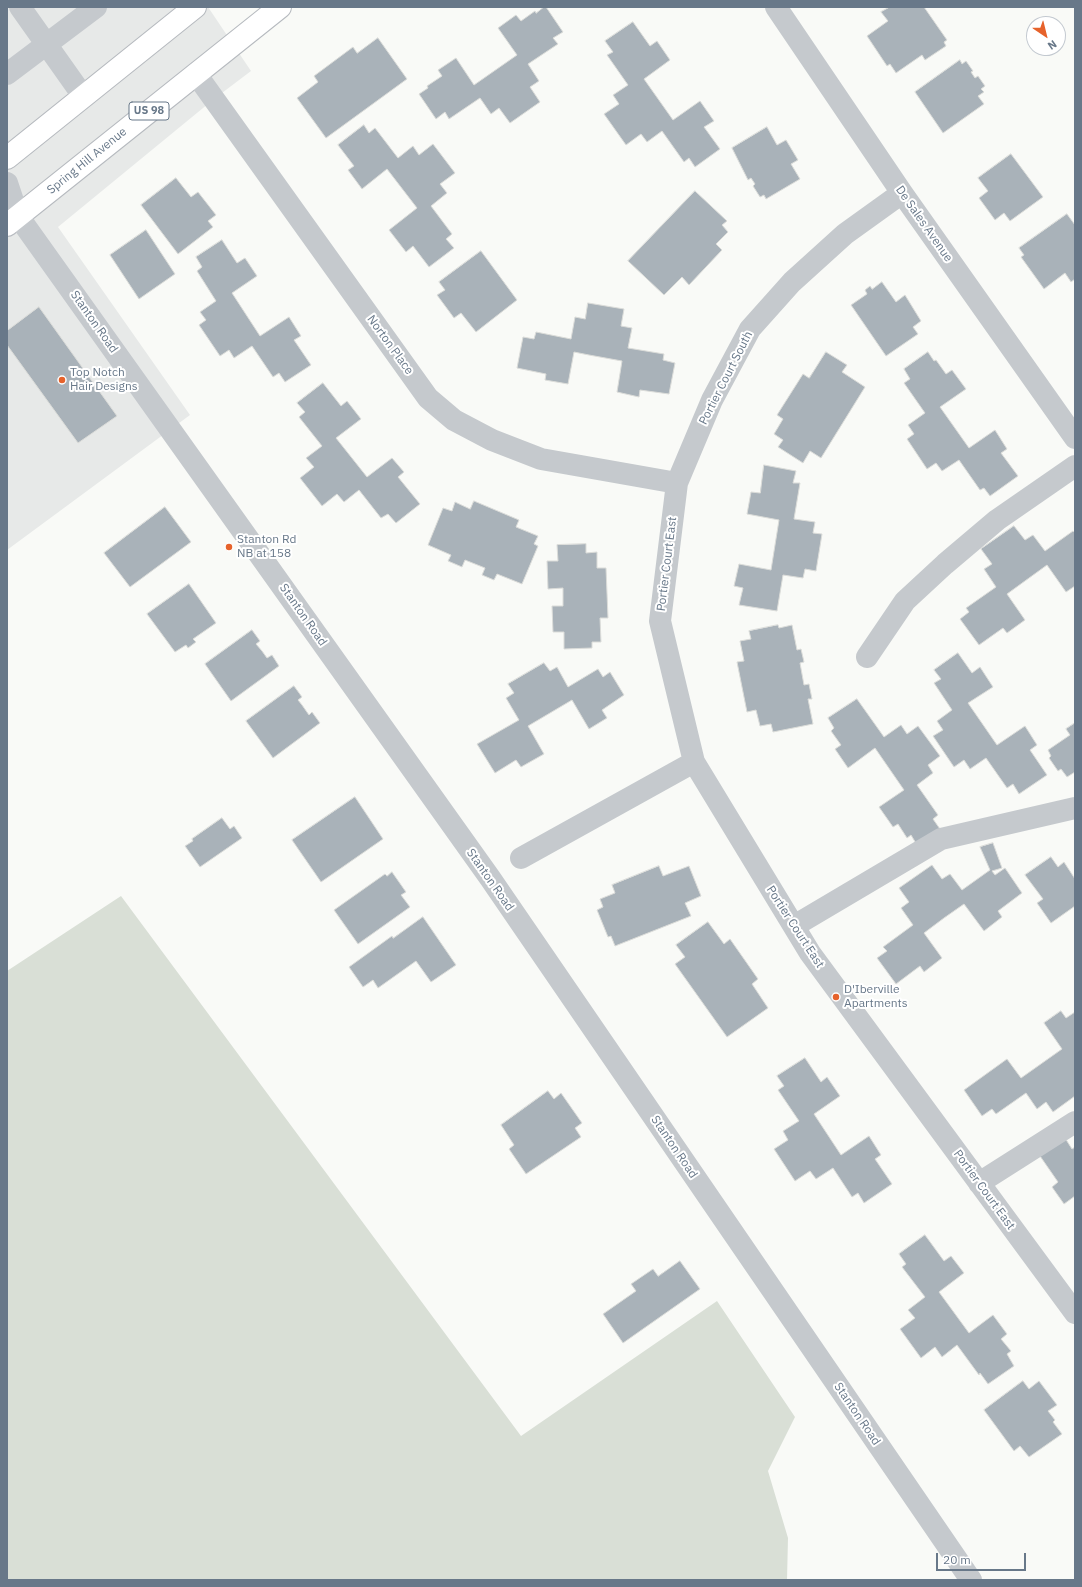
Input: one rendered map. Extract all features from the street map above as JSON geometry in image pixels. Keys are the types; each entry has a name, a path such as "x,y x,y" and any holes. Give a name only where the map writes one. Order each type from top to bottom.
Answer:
{"main road":[{"name":"Spring Hill Avenue","path":"13,221 280,7"},
{"path":"7,158 188,9"}],"street":[{"path":"20,7 84,96"},
{"path":"7,74 96,7"},
{"name":"De Sales Avenue","path":"776,7 902,193 1075,438"},
{"name":"Norton Place","path":"196,74 428,398 454,420 492,440 541,459 677,483"},
{"name":"Stanton Road","path":"7,183 13,221 490,878 971,1580"},
{"name":"Portier Court South","path":"677,483 712,400 750,329 792,282 845,234 902,193"},
{"path":"867,657 905,601 945,564 997,520 1075,466"},
{"name":"Portier Court East","path":"677,483 660,621 694,762 810,953 1075,1313"},
{"path":"521,858 694,762"},
{"path":"794,926 941,839 1075,808"},
{"path":"979,1183 1075,1122"}],"shaded area":[{"path":"7,7 208,7 251,71 214,99 58,227 190,415 7,550"},
{"path":"121,896 521,1436 717,1301 795,1417 768,1471 788,1538 787,1580 7,1580 7,971"}],"building":[{"path":"546,7 563,32 553,38 558,44 528,64 539,81 530,87 540,102 510,123 499,108 491,114 480,98 449,119 445,112 436,119 419,94 428,88 427,86 442,76 438,70 456,58 474,85 517,55 498,28 516,15 521,21 535,11 536,13"},
{"path":"890,7 924,7 947,40 944,42 946,46 925,60 922,55 896,73 890,64 887,66 867,36 888,21 881,12"},
{"path":"633,22 650,46 657,41 670,60 644,79 673,120 700,101 714,121 704,127 720,149 695,167 689,158 684,162 662,131 647,142 641,134 626,145 604,114 619,104 613,95 628,85 607,55 613,52 605,41"},
{"path":"378,38 407,79 326,138 297,98 318,82 314,76 353,47 357,53"},
{"path":"960,60 962,64 966,61 973,71 971,72 975,78 978,76 985,86 981,89 984,92 978,96 984,104 943,133 915,92"},
{"path":"364,125 369,133 375,128 398,158 413,146 419,155 433,144 455,173 440,184 447,193 431,206 452,234 446,239 454,248 429,267 413,246 406,252 389,230 417,208 387,169 362,189 348,170 354,166 338,145"},
{"path":"767,127 777,145 786,140 798,160 791,164 800,179 766,199 764,195 760,197 753,186 755,184 751,178 748,180 732,148"},
{"path":"1011,154 1043,197 1010,221 1004,213 995,220 979,198 988,191 978,178"},
{"path":"176,178 191,197 198,192 216,215 208,221 213,227 178,254 141,205"},
{"path":"695,191 727,221 722,225 728,232 716,244 722,250 689,285 682,277 664,295 628,261"},
{"path":"1067,214 1075,225 1075,279 1071,282 1065,273 1044,289 1021,257 1024,255 1019,248"},
{"path":"146,230 175,274 139,299 110,255"},
{"path":"222,240 237,263 245,258 257,276 232,293 260,336 289,317 301,336 294,340 311,365 285,382 279,373 273,377 252,346 234,358 229,350 220,356 199,325 206,320 200,312 216,301 197,271 202,267 196,257"},
{"path":"481,251 517,300 476,332 461,313 454,318 437,295 445,290 439,282"},
{"path":"882,282 896,302 905,295 921,321 913,327 918,334 886,356 851,305 867,294 865,290 870,286 872,289"},
{"path":"588,303 624,309 621,326 632,328 628,348 664,354 663,360 675,363 669,394 640,390 639,397 617,392 622,361 574,352 568,384 545,380 546,374 517,368 523,337 534,339 536,332 571,339 575,317 585,319"},
{"name":"Top Notch Hair Designs","path":"39,307 117,416 78,443 7,345 7,331"},
{"path":"826,352 847,365 842,372 865,387 821,458 810,451 803,463 778,447 783,440 774,434 783,419 777,415 803,374 809,378"},
{"path":"928,352 946,374 952,370 966,389 940,407 969,448 995,430 1007,449 1001,453 1018,476 990,496 984,488 980,490 959,460 942,471 936,463 927,469 907,439 914,434 908,425 925,413 904,383 910,379 904,369"},
{"path":"323,383 341,406 347,401 361,419 336,438 367,477 392,458 404,472 398,477 420,504 396,523 388,514 381,518 359,490 344,502 337,494 322,506 300,478 314,467 306,458 322,446 299,417 305,412 297,403"},
{"path":"764,465 796,471 793,483 800,483 794,519 815,522 813,533 822,534 816,571 805,569 803,578 783,575 777,611 739,605 743,588 734,586 739,564 771,570 779,520 747,514 751,492 760,493"},
{"path":"474,501 519,520 516,527 538,536 534,544 538,546 522,584 497,574 494,580 482,575 485,568 465,560 462,567 448,561 451,555 428,545 443,508 452,511 455,502 470,509"},
{"path":"165,507 191,542 130,587 104,553"},
{"path":"1014,526 1025,540 1033,535 1045,551 1073,531 1075,533 1075,586 1066,592 1047,565 1007,594 1025,620 1007,633 1003,628 979,645 960,619 969,612 966,608 996,587 984,569 992,564 981,549"},
{"path":"586,544 586,553 597,552 597,568 606,568 608,618 600,618 601,642 592,642 592,648 564,649 564,632 553,632 552,606 563,606 563,588 548,589 547,561 558,561 557,545"},
{"path":"189,584 216,623 193,639 196,642 188,648 186,645 175,652 147,614"},
{"path":"778,625 779,628 792,625 797,650 801,649 804,662 800,663 804,685 809,684 812,699 808,699 813,724 773,732 771,724 760,726 756,710 747,712 737,662 744,661 740,641 751,639 749,631"},
{"path":"252,630 260,641 256,644 267,658 272,655 279,666 231,701 205,664"},
{"path":"958,653 972,673 980,667 993,687 968,703 997,745 1025,726 1037,745 1030,750 1047,775 1019,794 1013,784 1007,788 986,758 970,769 964,760 954,767 933,736 943,730 937,721 952,710 934,683 941,679 934,670"},
{"path":"544,663 550,671 557,667 568,687 598,669 603,677 610,672 624,695 602,710 607,718 589,729 572,700 528,726 544,754 521,767 516,760 495,773 477,744 519,720 506,698 514,693 508,684"},
{"path":"294,686 302,697 298,700 309,715 312,712 320,723 273,758 246,721"},
{"path":"857,699 884,737 901,725 907,734 918,726 940,756 928,765 933,773 917,785 938,815 933,819 940,829 917,845 911,835 907,838 898,824 893,827 879,807 904,790 875,748 848,768 835,749 841,745 831,731 834,728 828,718"},
{"path":"1075,723 1075,772 1067,777 1061,769 1058,771 1049,758 1051,756 1048,750 1070,735 1066,729"},
{"path":"355,797 383,839 321,882 292,840"},
{"path":"222,818 230,829 234,826 242,838 200,867 185,846 193,841 192,839"},
{"path":"993,843 1002,868 992,871 995,875 1005,868 1022,893 998,911 1002,917 984,931 964,904 944,918 924,933 942,958 924,972 920,966 896,984 877,958 887,951 883,947 913,925 901,908 909,902 899,888 932,865 942,879 950,874 962,890 990,870 980,847"},
{"path":"1051,857 1058,867 1064,862 1075,879 1075,906 1051,923 1037,903 1043,899 1025,875"},
{"path":"659,866 663,876 689,866 701,896 685,903 691,916 615,946 611,936 608,937 597,910 603,907 600,899 615,893 612,885"},
{"path":"392,872 406,892 401,895 410,907 358,944 334,910 385,874 387,876"},
{"path":"423,917 456,965 431,982 416,961 378,988 373,980 363,987 349,967 392,936 393,938"},
{"path":"708,922 724,944 730,939 758,979 752,984 768,1008 727,1037 675,964 685,957 676,945"},
{"path":"1061,1011 1066,1018 1075,1012 1075,1096 1053,1112 1046,1102 1037,1109 1026,1093 996,1114 992,1109 982,1116 964,1090 1007,1059 1021,1078 1062,1049 1044,1023"},
{"path":"805,1058 821,1082 827,1077 840,1096 814,1114 841,1155 869,1136 881,1155 875,1159 892,1184 864,1203 858,1193 852,1197 833,1168 816,1179 810,1171 795,1181 774,1149 788,1140 783,1131 799,1121 778,1090 784,1086 777,1076"},
{"path":"548,1091 554,1099 561,1093 582,1123 575,1128 581,1137 526,1174 509,1149 514,1145 501,1125"},
{"path":"1065,1138 1072,1149 1075,1147 1075,1196 1064,1204 1052,1187 1058,1182 1040,1156"},
{"path":"925,1235 944,1261 951,1256 964,1273 939,1292 969,1333 993,1315 1007,1334 1001,1339 1011,1351 1007,1354 1014,1366 988,1384 980,1373 979,1375 957,1345 942,1357 935,1347 921,1358 900,1329 915,1318 908,1310 925,1297 902,1267 906,1264 899,1254"},
{"path":"680,1261 700,1289 623,1343 603,1314 636,1291 631,1284 653,1269 658,1276"},
{"path":"1023,1381 1029,1389 1039,1381 1057,1405 1048,1411 1055,1420 1053,1422 1062,1434 1029,1457 1020,1446 1014,1451 984,1410"}],"place":[{"name":"Top Notch Hair Designs","path":"62,380"},
{"name":"Stanton Rd NB at 158","path":"229,547"},
{"name":"D'Iberville Apartments","path":"836,997"}]}
